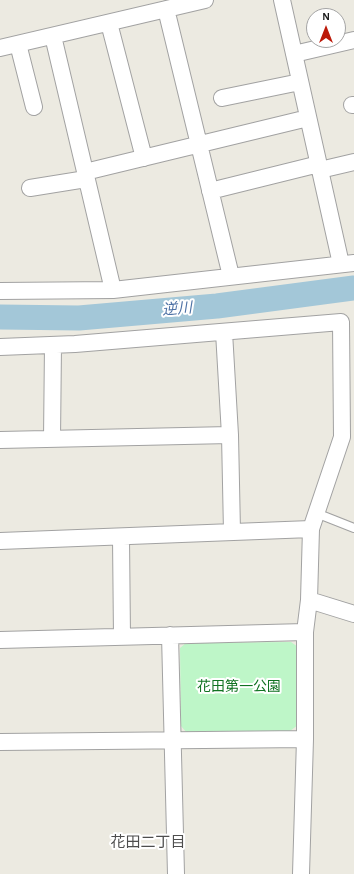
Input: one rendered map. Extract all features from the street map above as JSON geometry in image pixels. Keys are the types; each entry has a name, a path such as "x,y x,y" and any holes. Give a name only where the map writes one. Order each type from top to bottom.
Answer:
{"street":[{"path":"0,48 205,0"},
{"path":"0,291 113,290 348,264 319,167 282,0"},
{"path":"166,9 230,276"},
{"path":"109,22 144,158"},
{"path":"53,36 113,290"},
{"path":"294,54 354,40"},
{"path":"18,44 34,107"},
{"path":"222,98 300,82"},
{"path":"30,188 86,175 144,158 308,118"},
{"path":"210,191 319,167 354,162"},
{"path":"0,346 53,345 341,322 342,437 311,529 309,600 305,632 305,739 302,874"},
{"path":"224,332 230,435 232,532"},
{"path":"52,439 53,345"},
{"path":"0,440 230,435"},
{"path":"0,541 121,538 311,529"},
{"path":"121,538 122,637"},
{"path":"309,600 354,614"},
{"path":"0,640 305,632"},
{"path":"170,635 176,874"},
{"path":"0,742 305,739"}],"lane":[{"path":"316,513 354,528"}],"green space":[{"name":"花田第一公園","path":"291,642 298,647 298,725 290,731 187,733 181,726 180,648 186,643"}],"waterway":[{"name":"逆川","path":"0,317 79,318 217,306 354,288"}],"district":[{"name":"花田二丁目","path":"148,842"}]}
